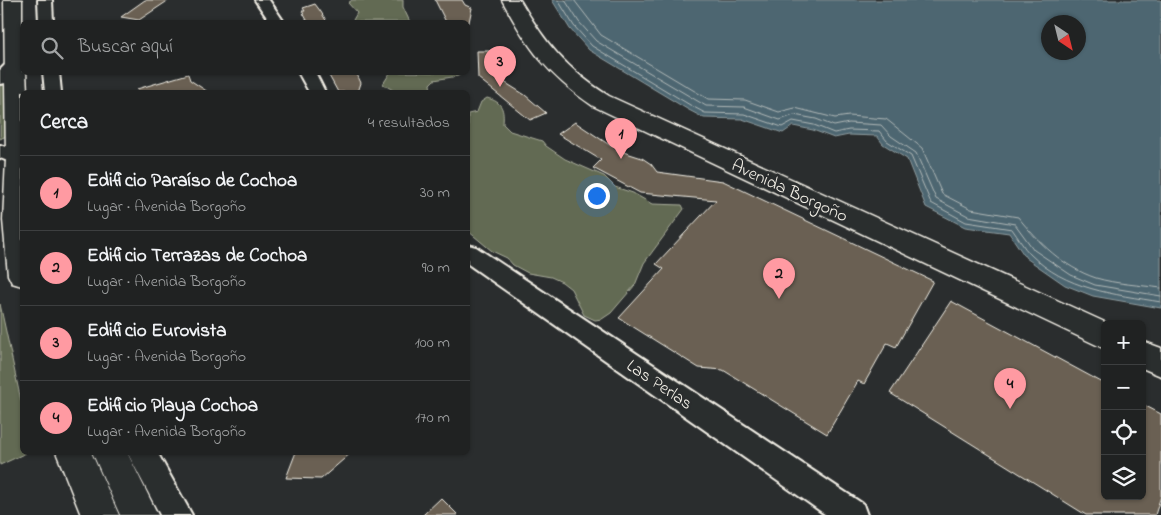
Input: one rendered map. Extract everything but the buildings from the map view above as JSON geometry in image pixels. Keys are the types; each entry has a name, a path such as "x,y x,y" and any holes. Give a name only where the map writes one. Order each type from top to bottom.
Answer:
{"main road":[{"path":"13,0 20,48"},
{"path":"27,0 28,20"},
{"name":"Avenida Borgoño","path":"511,0 542,53 573,82 601,101 1101,334"},
{"path":"23,75 24,90"},
{"path":"20,115 9,155 20,257"},
{"path":"1146,356 1161,362"},
{"path":"74,455 100,515"},
{"path":"110,455 139,515"}],"street":[{"path":"45,0 46,20"},
{"path":"262,0 276,20"},
{"path":"0,79 20,70"},
{"path":"51,75 53,90"},
{"path":"308,75 316,90"},
{"name":"Las Perlas","path":"470,254 852,515"},
{"path":"143,455 178,515"}],"green space":[{"path":"352,0 403,0 403,7 409,20 353,20 357,13 348,3"},
{"path":"389,75 459,75 434,80 430,84 431,90 393,90 383,84"},
{"path":"9,81 10,134 0,139 0,87"},
{"path":"487,98 499,104 503,111 503,124 510,131 542,141 565,159 604,176 615,187 633,193 652,204 682,205 684,209 644,263 635,285 611,313 602,319 595,320 584,315 571,289 562,282 551,277 528,273 513,265 507,258 492,251 470,233 470,114 477,112 481,102"},
{"path":"0,304 20,396 20,455 22,455 0,465"}],"water":[{"path":"552,0 1161,0 1161,308 1093,296 1065,285 1026,258 1009,233 965,227 926,207 907,159 883,144 877,136 849,135 834,138 813,130 793,126 783,133 742,119 704,118 589,50 570,29"}],"place":[{"name":"Edificio Eurovista","path":"500,87"},
{"name":"Edificio Paraíso de Cochoa","path":"621,159"},
{"name":"Edificio Terrazas de Cochoa","path":"779,299"},
{"name":"Edificio Playa Cochoa","path":"1010,409"}]}
